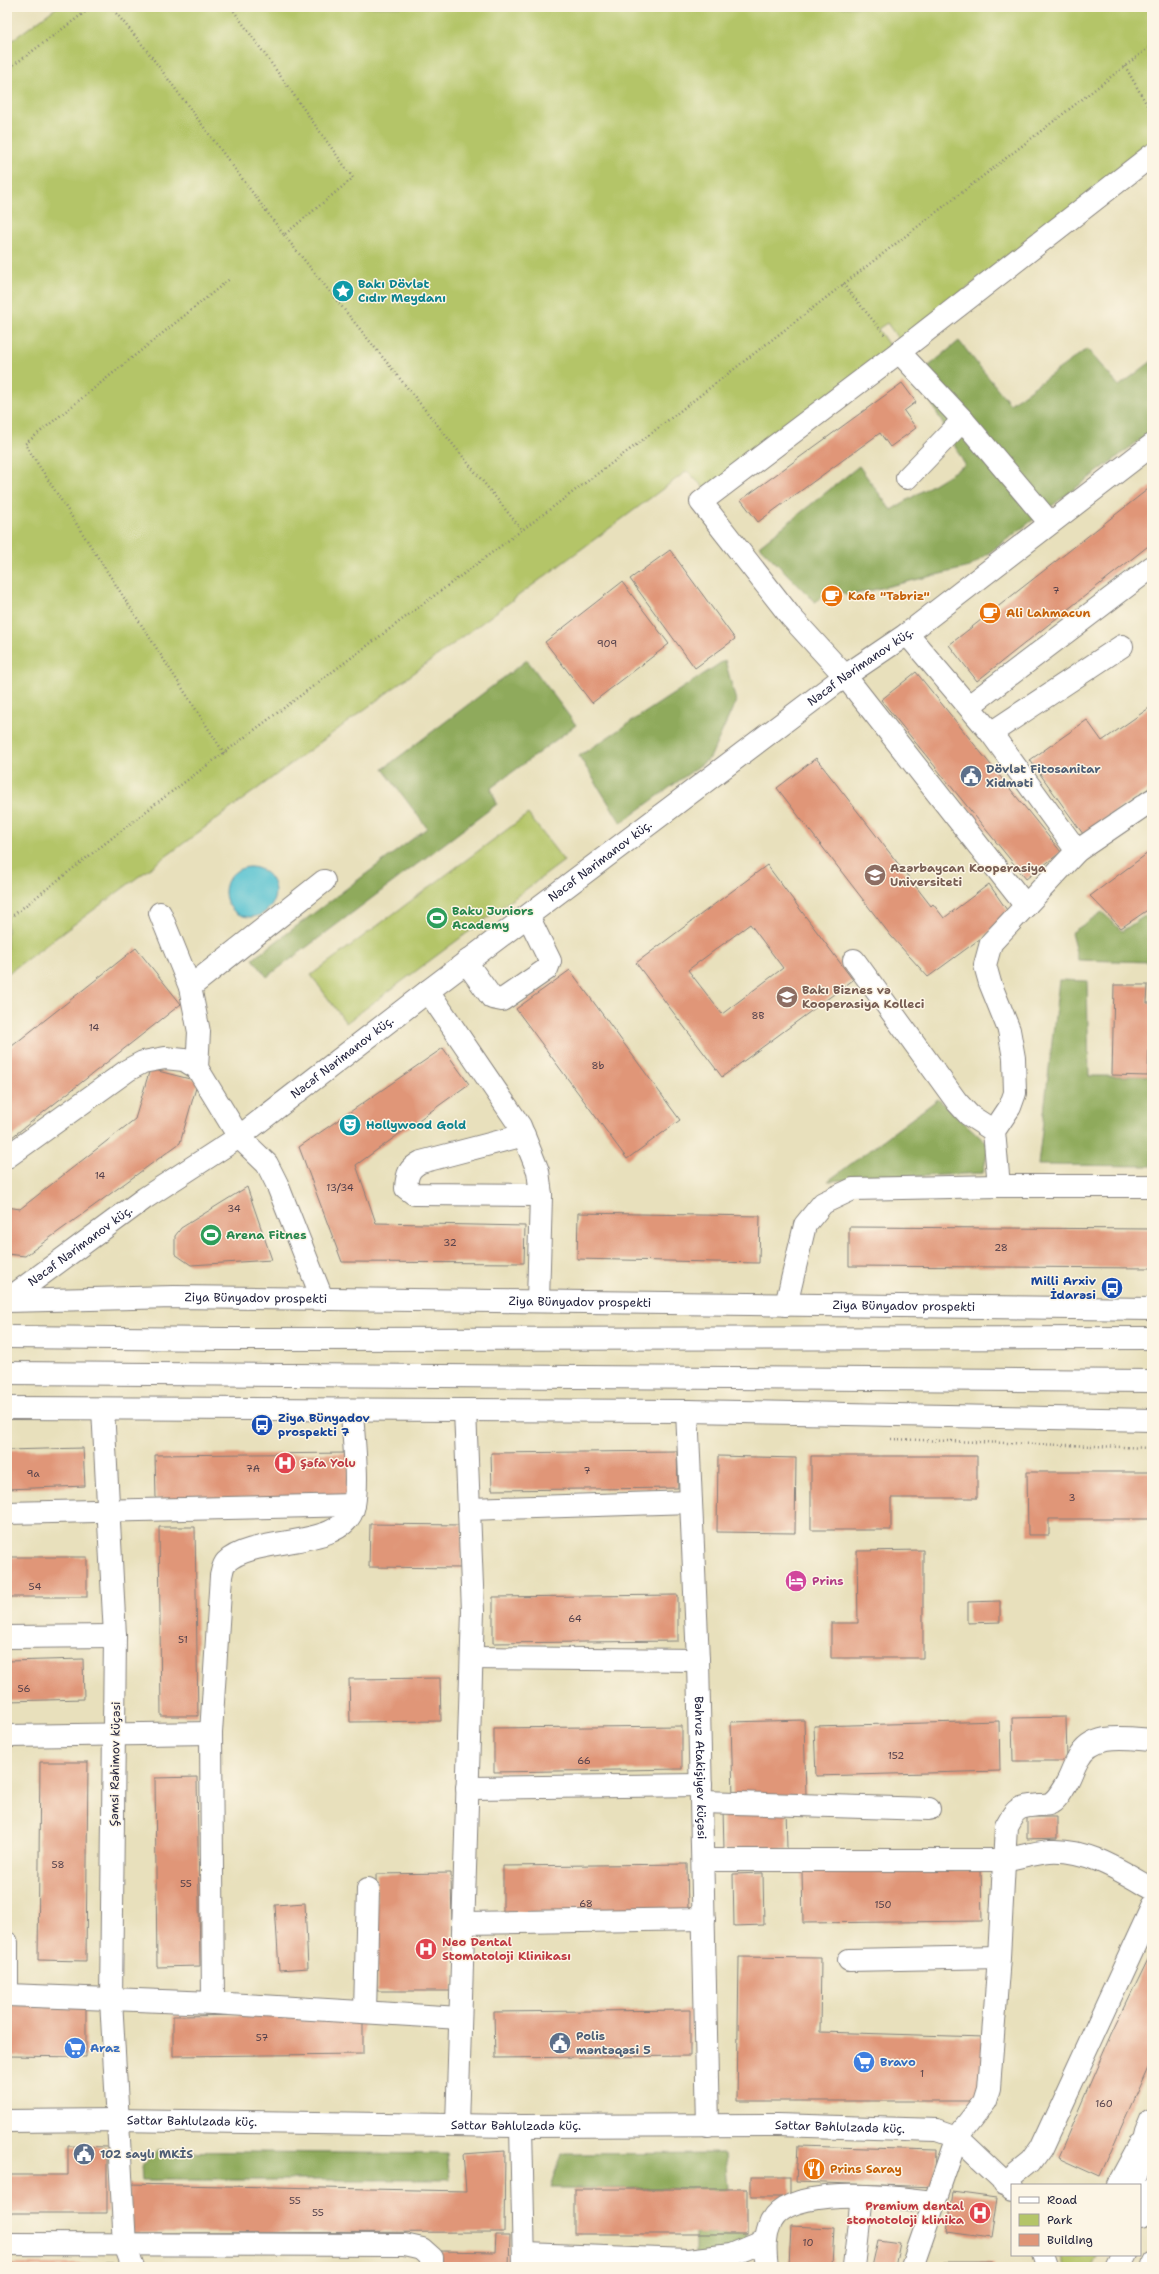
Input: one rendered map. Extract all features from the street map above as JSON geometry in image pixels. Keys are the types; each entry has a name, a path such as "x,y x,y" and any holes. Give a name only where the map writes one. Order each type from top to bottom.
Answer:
{"street":[{"path":"1026,906 846,676 791,617 701,502 899,352 1152,155"},
{"path":"899,352 963,420 1050,523"},
{"path":"907,478 963,420"},
{"name":"Nəcəf Nərimanov küç.","path":"7,1301 145,1198 240,1137 466,962 846,676 907,634 1152,445"},
{"path":"969,706 1152,567"},
{"path":"907,634 991,733 1077,851"},
{"path":"991,733 1122,646"},
{"path":"999,1186 994,1131 1010,1107 1015,1093 1014,1058 1009,1030 990,983 985,965 990,942 1077,851 1152,800"},
{"path":"190,987 324,881"},
{"path":"160,913 190,987 199,1032 197,1068"},
{"path":"466,962 492,998 497,1000 502,1000 547,969 550,961 528,916"},
{"path":"854,960 957,1102 969,1115 994,1131"},
{"path":"428,991 520,1126 538,1171 541,1194 538,1301"},
{"path":"7,1157 128,1070 143,1062 165,1058 184,1060 197,1068 240,1137 267,1164 277,1184 322,1298"},
{"path":"524,1135 412,1166 407,1174 406,1188 414,1194 541,1194"},
{"path":"786,1305 805,1225 823,1203 853,1189 999,1186 1152,1186"},
{"name":"Ziya Bünyadov prospekti","path":"7,1301 174,1296 1152,1309"},
{"path":"7,1336 225,1339 1152,1338"},
{"path":"7,1373 1152,1381"},
{"path":"7,1408 687,1411 1152,1420"},
{"name":"Şəmsi Rəhimov küçəsi","path":"103,1409 110,1512 115,1636 111,2000 125,2245 133,2267"},
{"path":"213,2003 211,1734 221,1576 225,1563 240,1553 336,1530 349,1518 354,1505 352,1410"},
{"path":"457,2125 473,1611 465,1410"},
{"name":"Bəhruz Atakişiyev küçəsi","path":"687,1411 698,1660 702,1794 708,2126"},
{"path":"469,1509 691,1502"},
{"path":"7,1512 110,1512 354,1505"},
{"path":"7,1637 115,1636"},
{"path":"472,1658 698,1660"},
{"path":"7,1736 211,1734"},
{"path":"912,2267 957,2137 985,2101 989,2088 1000,1957 1006,1826 1013,1813 1021,1806 1050,1804 1057,1797 1071,1776 1078,1758 1091,1745 1102,1739 1111,1737 1152,1740"},
{"path":"467,1788 702,1794 929,1809"},
{"path":"703,1860 1004,1860 1050,1851 1088,1856 1115,1868 1152,1889"},
{"path":"365,2012 368,1889"},
{"path":"1014,2184 1041,2148 1152,1907"},
{"path":"463,1923 704,1919"},
{"path":"7,1943 8,1995 213,2003 460,2018"},
{"path":"849,1960 1000,1957"},
{"name":"Səttar Bəhlulzadə küç.","path":"7,2121 117,2120 522,2126 708,2126 937,2130 957,2137 1010,2190"},
{"path":"522,2126 524,2260 688,2260 731,2255 765,2241"},
{"path":"1120,2184 1149,2127"},
{"path":"1134,2184 1149,2127"},
{"path":"1141,2215 1152,2191"},
{"path":"767,2267 765,2241 772,2221 785,2208 826,2196 862,2196 934,2202"},
{"path":"854,2267 862,2196"},
{"path":"7,2244 404,2245 422,2249 432,2258 432,2267"},
{"path":"1043,2256 1047,2267"},
{"path":"1113,2267 1116,2256"},
{"path":"1117,2267 1122,2256"},
{"path":"1150,2267 1152,2263"}],"path":[{"path":"7,70 92,7"},
{"path":"112,7 145,48 284,235 522,530"},
{"path":"231,7 353,178 284,235"},
{"path":"7,920 224,753 640,442 1152,45"},
{"path":"1125,66 1152,114"},
{"path":"224,753 25,444 231,278"},
{"path":"843,284 899,352"},
{"path":"885,1438 1152,1448"}],"green space":[{"name":"Bakı Dövlət Cıdır Meydanı","path":"57,7 1152,7 1152,148 899,340 887,323 878,329 890,347 706,490 687,471 7,974 7,44"},
{"path":"959,341 1010,404 1087,349 1119,386 1152,361 1152,431 970,567 847,596 837,587 815,602 759,546 859,466 891,510 965,465 917,376"},
{"path":"527,660 576,725 491,788 497,804 267,977 253,959 427,828 383,769"},
{"path":"725,660 736,701 710,758 621,823 579,756"},
{"name":"Baku Juniors Academy","path":"528,814 564,861 346,1023 311,975"},
{"path":"1152,911 1152,962 1078,960 1071,933 1102,912 1122,931"},
{"path":"1059,980 1087,981 1089,1076 1148,1076 1149,1035 1152,1035 1152,1166 1038,1165"},
{"path":"938,1099 989,1145 983,1173 828,1181"},
{"path":"157,2151 447,2154 450,2180 142,2180 141,2167"},
{"path":"725,2153 728,2189 550,2188 561,2154"},
{"path":"695,2234 747,2234 747,2267 695,2267"},
{"path":"1060,2256 1096,2256 1091,2267 1065,2267"}],"water":[{"path":"250,867 260,869 268,874 273,882 275,892 273,902 268,910 260,915 250,917 240,915 232,910 227,902 225,892 227,882 232,874 240,869"}],"building":[{"path":"902,383 916,402 904,411 916,428 890,447 880,433 758,522 741,500"},
{"path":"1152,486 1152,543 977,681 949,645"},
{"path":"670,550 735,639 695,668 630,579"},
{"path":"622,582 669,644 592,703 545,642"},
{"name":"Dövlət Fitosanitar Xidməti","path":"916,672 1061,852 1026,879 881,700"},
{"path":"1152,706 1152,786 1083,834 1030,760 1087,720 1102,741"},
{"path":"816,758 931,906 933,904 944,918 989,884 1011,916 928,977 891,936 777,788"},
{"path":"1152,850 1152,907 1121,928 1090,896"},
{"path":"767,865 853,980 722,1077 636,963","holes":["750,924 783,968 722,1014 688,970"]},
{"path":"136,948 181,1004 7,1141 7,1050"},
{"path":"570,970 680,1120 627,1159 516,1009"},
{"path":"1114,985 1148,985 1147,1003 1152,1003 1152,1035 1149,1035 1148,1076 1112,1075"},
{"path":"443,1048 469,1084 356,1165 376,1223 525,1226 524,1263 342,1262 299,1147"},
{"path":"150,1069 198,1081 180,1143 25,1256 7,1254 7,1207 20,1209 135,1119"},
{"path":"247,1187 272,1260 191,1265 175,1254 175,1236 181,1228"},
{"path":"578,1213 760,1216 759,1263 577,1259"},
{"path":"849,1227 1152,1229 1152,1268 849,1266"},
{"path":"83,1448 85,1486 7,1489 7,1450"},
{"path":"677,1451 678,1488 492,1490 491,1453"},
{"path":"349,1453 350,1497 156,1499 155,1455"},
{"path":"718,1456 796,1458 795,1533 717,1532"},
{"path":"811,1456 977,1456 977,1498 891,1498 891,1530 811,1530"},
{"path":"1027,1472 1152,1472 1152,1519 1049,1519 1049,1535 1028,1535"},
{"path":"370,1524 462,1525 462,1568 369,1567"},
{"path":"159,1527 195,1527 198,1716 161,1716"},
{"path":"923,1550 923,1658 831,1658 831,1623 858,1623 857,1551"},
{"path":"7,1557 87,1557 87,1597 7,1597"},
{"path":"678,1595 678,1641 493,1643 493,1597"},
{"path":"1000,1601 1000,1622 968,1623 968,1602"},
{"path":"83,1659 84,1699 7,1701 7,1661"},
{"path":"440,1678 441,1721 350,1722 349,1679"},
{"path":"1066,1717 1067,1761 1013,1761 1012,1718"},
{"path":"804,1720 806,1795 733,1797 731,1722"},
{"path":"999,1721 1000,1771 816,1776 814,1726"},
{"path":"682,1726 682,1769 494,1772 494,1728"},
{"path":"40,1762 88,1762 86,1961 38,1960"},
{"path":"197,1777 200,1966 157,1967 155,1778"},
{"path":"786,1807 787,1849 724,1850 723,1809"},
{"path":"1027,1817 1057,1817 1057,1838 1027,1839"},
{"path":"687,1864 688,1911 503,1913 503,1866"},
{"path":"981,1870 982,1921 803,1923 802,1871"},
{"path":"451,1873 453,1991 377,1991 376,1874"},
{"path":"763,1873 764,1925 734,1926 733,1874"},
{"path":"305,1903 308,1968 279,1970 275,1905"},
{"path":"1152,1950 1152,2059 1100,2176 1058,2157 1112,2033"},
{"path":"739,1957 821,1958 820,2032 984,2037 980,2101 737,2101"},
{"path":"7,2005 86,2005 86,2057 7,2056"},
{"path":"690,2010 690,2056 495,2058 494,2012"},
{"path":"363,2014 363,2054 173,2056 173,2016"},
{"path":"68,2146 107,2147 107,2213 7,2213 7,2175 68,2175"},
{"path":"798,2146 936,2150 935,2187 796,2182"},
{"path":"505,2151 504,2232 132,2233 128,2184 466,2191 463,2154"},
{"path":"751,2177 790,2177 790,2197 751,2197"},
{"path":"574,2189 747,2189 747,2234 574,2234"},
{"path":"953,2192 997,2198 991,2238 947,2232"},
{"path":"791,2226 834,2228 832,2267 789,2267"},
{"path":"496,2235 510,2235 509,2267 441,2267 441,2251 495,2252"},
{"path":"878,2240 900,2243 895,2267 872,2267"},
{"path":"944,2262 993,2262 993,2267 944,2267"},
{"path":"7,2264 126,2264 126,2267 7,2267"}],"place":[{"name":"Bakı Dövlət Cıdır Meydanı","path":"343,291"},
{"name":"Kafe \"Təbriz\"","path":"832,596"},
{"name":"Ali Lahmacun","path":"990,613"},
{"name":"Dövlət Fitosanitar Xidməti","path":"971,776"},
{"name":"Azərbaycan Kooperasiya Universiteti","path":"875,875"},
{"name":"Baku Juniors Academy","path":"437,918"},
{"name":"Bakı Biznes və Kooperasiya Kolleci","path":"787,997"},
{"name":"Hollywood Gold","path":"350,1125"},
{"name":"Arena Fitnes","path":"211,1235"},
{"name":"Milli Arxiv İdarəsi","path":"1112,1288"},
{"name":"Ziya Bünyadov prospekti 7","path":"262,1425"},
{"name":"Şəfa Yolu","path":"285,1463"},
{"name":"Prins","path":"796,1581"},
{"name":"Neo Dental Stomatoloji Klinikası","path":"426,1949"},
{"name":"Polis məntəqəsi 5","path":"560,2043"},
{"name":"Araz","path":"75,2048"},
{"name":"Bravo","path":"864,2062"},
{"name":"102 saylı MKİS","path":"84,2154"},
{"name":"Prins Saray","path":"814,2169"},
{"name":"Premium dental stomotoloji klinika","path":"980,2213"}]}
